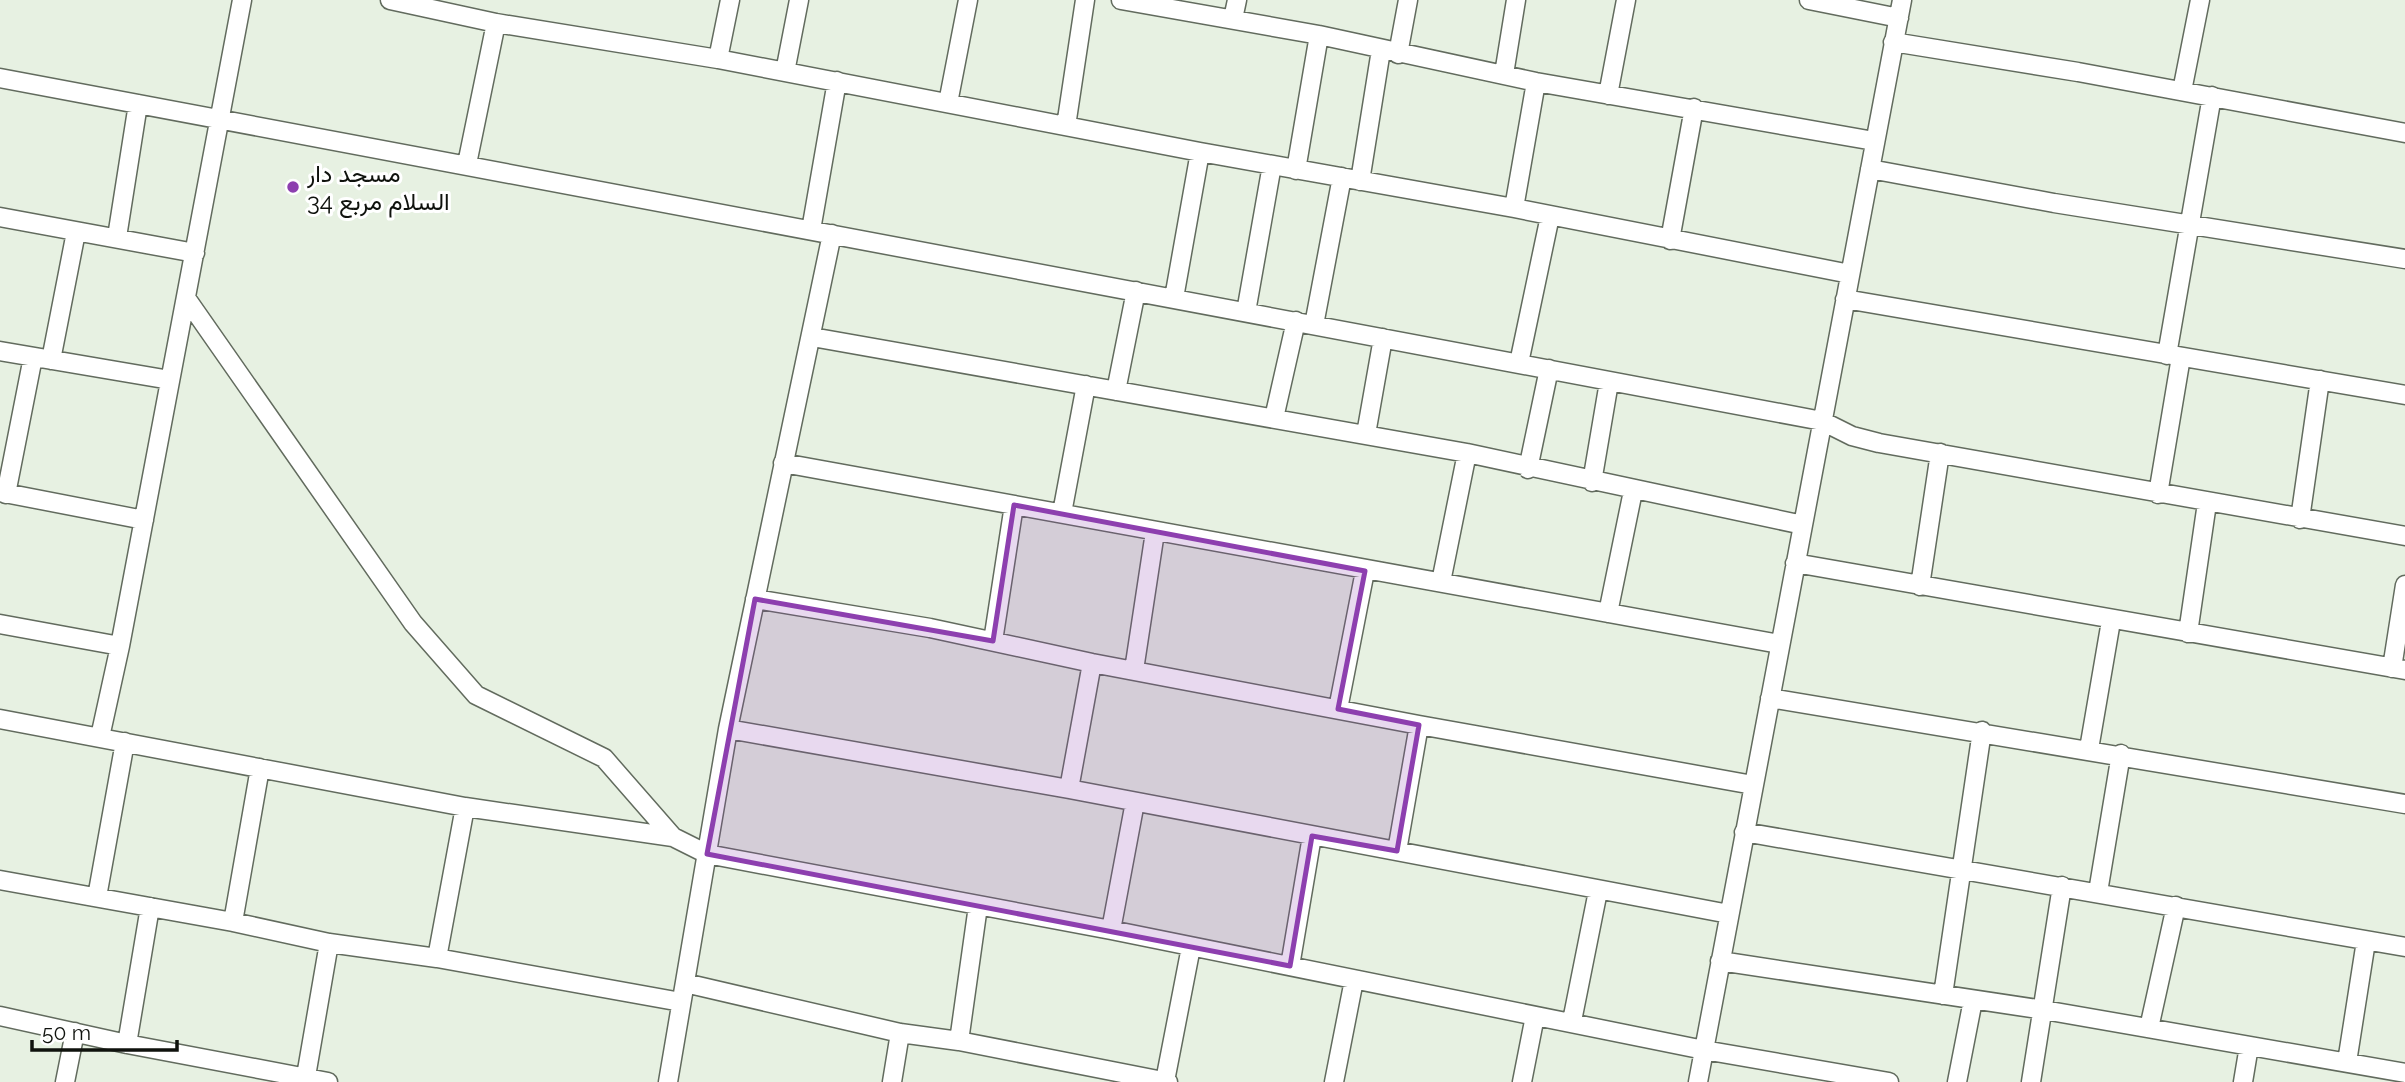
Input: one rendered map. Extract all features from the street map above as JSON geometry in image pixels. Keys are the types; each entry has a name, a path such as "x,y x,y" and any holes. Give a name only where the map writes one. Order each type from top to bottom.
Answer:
{"street":[{"path":"100,737 120,646 242,0"},
{"path":"390,0 436,5 496,23 718,59 1296,170 1514,208 1850,274"},
{"path":"718,59 730,0"},
{"path":"785,72 799,0"},
{"path":"948,103 968,0"},
{"path":"1066,126 1085,0"},
{"path":"1234,19 1237,0"},
{"path":"1274,418 1408,0"},
{"path":"1504,74 1516,0"},
{"path":"1608,95 1626,0"},
{"path":"1698,1082 1900,9 1809,0"},
{"path":"2182,91 2200,0"},
{"path":"1127,1 1319,35 1536,82 1874,141"},
{"path":"467,163 496,23"},
{"path":"1296,170 1319,35"},
{"path":"1893,42 2212,96 2405,133"},
{"path":"0,78 467,163 1822,421 1852,436 1879,443 2405,536"},
{"path":"811,230 836,81"},
{"path":"1514,208 1536,82"},
{"path":"2158,494 2189,223 2212,96"},
{"path":"117,237 138,104"},
{"path":"1670,240 1694,108"},
{"path":"1174,298 1200,152"},
{"path":"1246,312 1272,165"},
{"path":"1870,169 2405,259"},
{"path":"1519,363 1550,216"},
{"path":"0,217 195,253"},
{"path":"76,232 3,493 144,520"},
{"path":"668,1082 728,729 832,234"},
{"path":"1116,391 1136,291"},
{"path":"186,298 413,623 476,695 604,758 673,837"},
{"path":"1845,299 2405,395"},
{"path":"812,337 1467,453 1528,469 1802,525"},
{"path":"1366,434 1383,338"},
{"path":"0,351 170,380"},
{"path":"1528,469 1549,369"},
{"path":"2300,519 2320,380"},
{"path":"1592,482 1609,382"},
{"path":"1062,513 1086,385"},
{"path":"1441,582 1467,453"},
{"path":"1920,586 1940,453"},
{"path":"783,463 1365,571 1441,582 1779,644"},
{"path":"1608,613 1633,491"},
{"path":"2188,633 2207,503"},
{"path":"993,641 1014,505"},
{"path":"1134,670 1155,532"},
{"path":"1794,563 2111,621 2398,669 2405,585"},
{"path":"1338,709 1365,571"},
{"path":"755,599 930,628 1092,663 1753,785"},
{"path":"2089,749 2111,621"},
{"path":"0,624 120,646"},
{"path":"1069,789 1092,663"},
{"path":"1770,698 2405,803"},
{"path":"0,719 466,807 673,837 707,854 1111,930 1704,1049 1889,1082"},
{"path":"1397,851 1419,725"},
{"path":"728,729 1069,789 1729,914"},
{"path":"1943,995 1982,731"},
{"path":"97,897 125,742"},
{"path":"2098,891 2121,754"},
{"path":"233,922 260,768"},
{"path":"1111,930 1135,802"},
{"path":"437,958 466,807"},
{"path":"1744,832 1961,871 2098,891 2405,947"},
{"path":"1290,966 1312,836"},
{"path":"0,880 233,922 328,943 437,958 681,1002"},
{"path":"2031,1082 2062,886"},
{"path":"1572,1021 1598,891"},
{"path":"959,1041 978,906"},
{"path":"2150,1028 2176,906"},
{"path":"127,1044 150,907"},
{"path":"2347,1062 2366,941"},
{"path":"306,1080 328,943"},
{"path":"685,983 900,1033 959,1041 1072,1073 1167,1082 1191,947"},
{"path":"1720,961 2044,1010 2347,1062 2384,1076 2405,1073"},
{"path":"1334,1082 1354,980"},
{"path":"1957,1082 1973,1000"},
{"path":"0,1016 127,1044 306,1080 328,1082"},
{"path":"1522,1082 1535,1016"},
{"path":"65,1082 75,1032"},
{"path":"892,1082 900,1033"},
{"path":"2243,1082 2249,1046"}],"highlighted area":[{"path":"1014,505 1365,571 1338,709 1419,725 1397,851 1312,836 1290,966 707,854 755,599 993,641"}],"place":[{"name":"مسجد دار السلام مربع 34","path":"293,187"}]}
